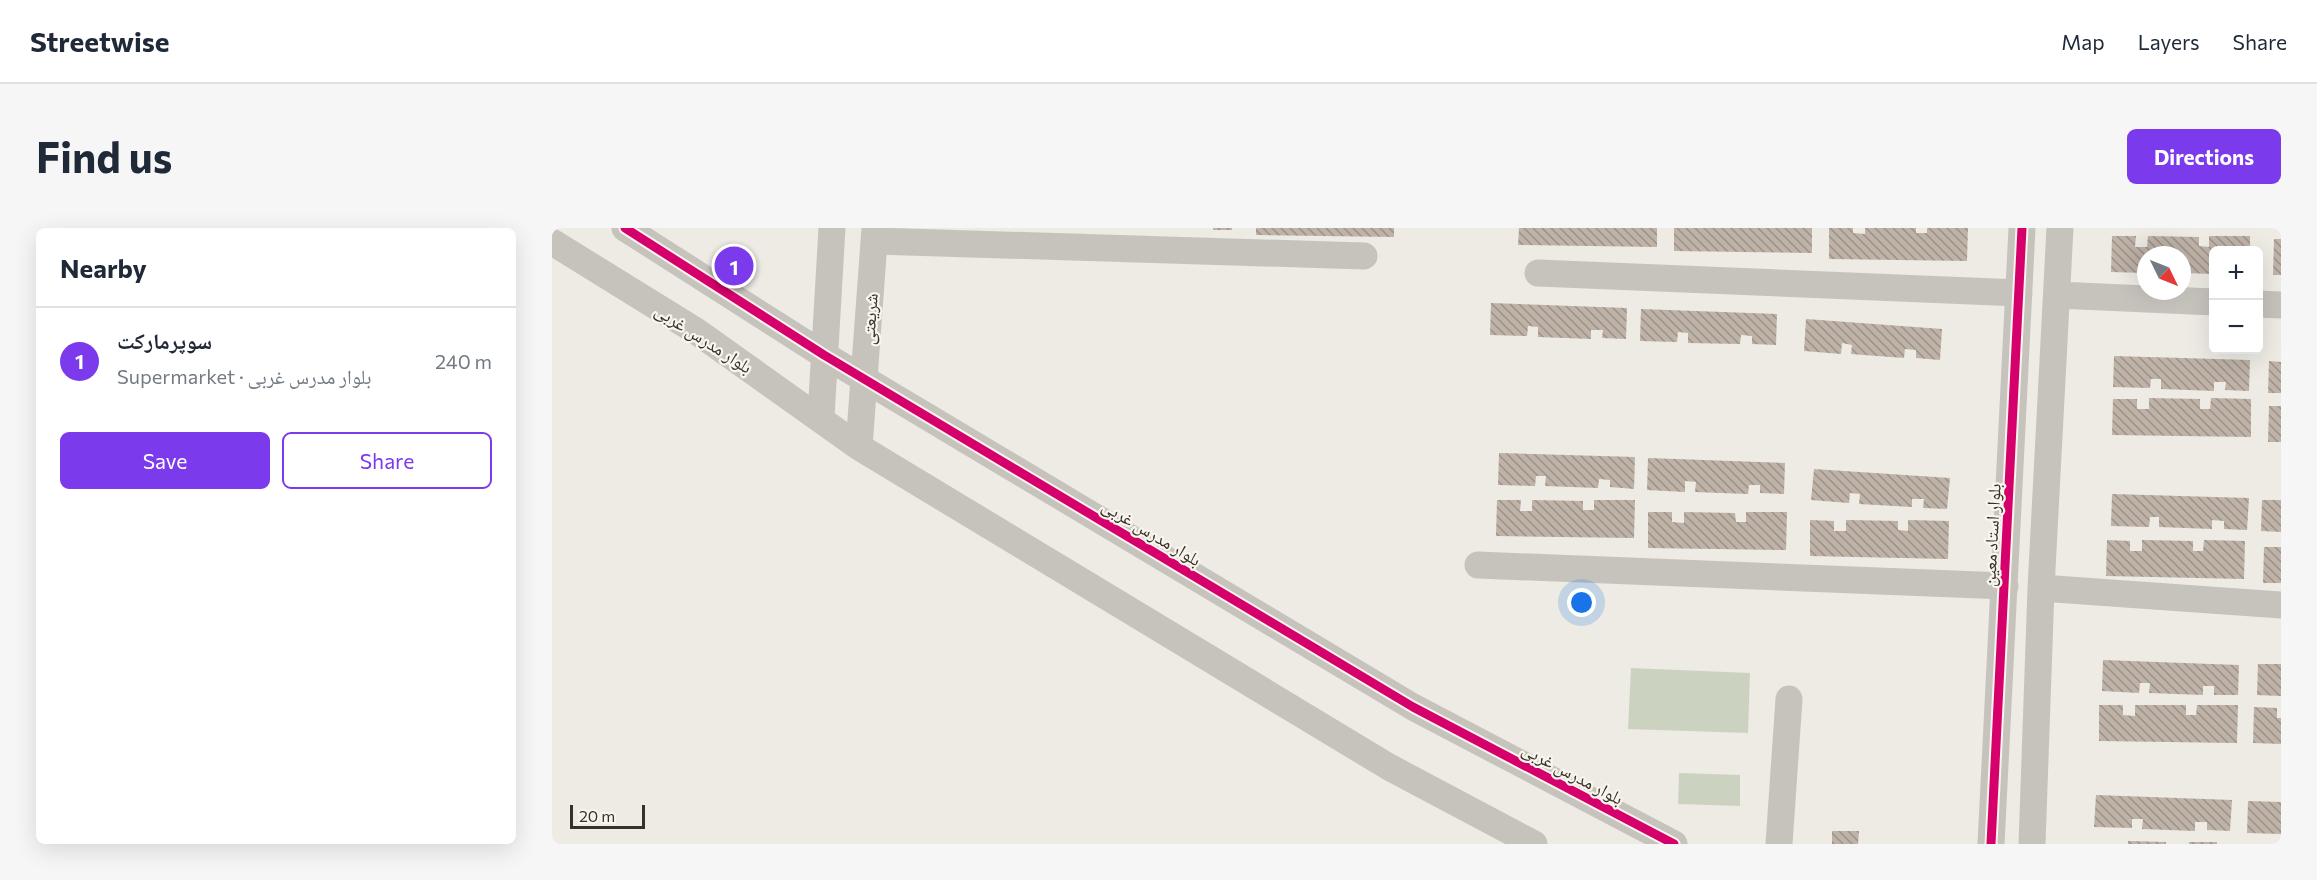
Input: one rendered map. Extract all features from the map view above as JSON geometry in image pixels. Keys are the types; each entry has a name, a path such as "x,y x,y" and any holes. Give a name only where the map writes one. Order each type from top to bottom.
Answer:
{"street":[{"name":"بلوار مدرس غربی","path":"625,228 824,355 1413,707 1674,844"},
{"path":"821,417 832,228"},
{"name":"بلوار استاد معین","path":"1991,844 2022,228"},
{"path":"2032,844 2041,588 2060,228"},
{"path":"875,235 1364,256"},
{"name":"شریعتی","path":"859,447 875,235"},
{"name":"بلوار مدرس غربی","path":"552,242 696,331 821,417 859,447 1389,767 1534,844"},
{"path":"1539,273 2019,293"},
{"path":"2056,295 2209,302"},
{"path":"2263,304 2281,305"},
{"path":"1478,565 2005,586"},
{"path":"2041,588 2281,604"},
{"path":"1779,844 1789,699"}],"green space":[{"path":"1631,668 1750,673 1748,733 1628,729"},
{"path":"1679,773 1740,775 1740,806 1678,804"}],"building":[{"path":"1213,228 1232,228 1232,230 1213,230"},
{"path":"1256,228 1394,228 1394,237 1256,235"},
{"path":"1519,228 1657,228 1657,247 1518,245"},
{"path":"1674,228 1812,228 1812,253 1674,251"},
{"path":"1829,228 1853,228 1853,233 1865,234 1865,228 1916,228 1916,233 1927,233 1927,228 1968,228 1967,261 1829,259"},
{"path":"2112,236 2136,236 2137,273 2111,272"},
{"path":"2148,236 2199,237 2199,246 2209,247 2209,274 2191,273 2191,246 2147,246"},
{"path":"2209,236 2250,236 2250,246 2209,246"},
{"path":"2274,239 2281,239 2281,275 2273,275"},
{"path":"1491,303 1627,308 1626,339 1602,338 1603,330 1591,330 1591,339 1538,337 1538,327 1528,326 1527,336 1490,335"},
{"path":"1641,309 1777,314 1776,345 1752,344 1752,336 1741,335 1740,344 1688,343 1688,333 1678,332 1677,342 1640,341"},
{"path":"1806,319 1942,329 1940,360 1916,358 1916,350 1905,349 1904,358 1851,354 1852,345 1842,343 1841,354 1804,351"},
{"path":"2114,356 2250,360 2249,391 2225,390 2226,382 2214,382 2214,391 2161,389 2161,379 2151,379 2150,388 2113,387"},
{"path":"2269,361 2281,362 2281,393 2268,393"},
{"path":"2149,398 2200,399 2200,409 2210,409 2211,398 2251,399 2251,437 2112,435 2113,399 2137,399 2137,409 2149,409"},
{"path":"2269,406 2281,406 2281,442 2268,442"},
{"path":"1499,453 1635,457 1634,489 1610,487 1610,480 1599,479 1598,488 1545,486 1546,476 1536,476 1535,486 1498,485"},
{"path":"1648,458 1785,463 1784,494 1760,493 1760,485 1749,485 1748,494 1695,492 1696,482 1685,481 1685,492 1647,490"},
{"path":"1814,469 1950,478 1947,509 1923,508 1924,499 1912,499 1912,507 1859,504 1860,494 1850,493 1849,503 1811,500"},
{"path":"2112,494 2249,498 2247,530 2224,529 2224,521 2212,520 2212,529 2159,527 2159,517 2150,517 2149,527 2111,526"},
{"path":"1497,500 1521,500 1520,511 1532,511 1532,500 1583,501 1583,510 1594,510 1594,500 1635,500 1634,538 1496,536"},
{"path":"2262,500 2281,500 2281,532 2261,531"},
{"path":"1648,512 1672,512 1672,522 1684,523 1684,512 1735,513 1736,522 1746,522 1746,512 1787,512 1786,550 1648,548"},
{"path":"1810,520 1834,521 1834,531 1846,531 1846,520 1898,521 1898,530 1908,531 1908,520 1949,521 1948,559 1810,556"},
{"path":"2107,540 2130,541 2130,551 2142,551 2142,540 2193,541 2193,551 2203,551 2204,540 2245,541 2244,579 2106,576"},
{"path":"2264,547 2281,547 2281,583 2263,583"},
{"path":"2103,660 2239,665 2238,695 2214,695 2214,686 2203,686 2203,695 2149,693 2150,683 2140,683 2139,693 2102,691"},
{"path":"2258,664 2281,664 2281,696 2257,695"},
{"path":"2099,705 2123,705 2123,715 2135,716 2135,705 2186,705 2186,715 2196,715 2197,705 2238,705 2237,743 2099,741"},
{"path":"2254,707 2277,708 2277,718 2281,718 2281,744 2253,743"},
{"path":"2096,795 2232,800 2230,831 2207,830 2207,822 2195,822 2195,831 2142,829 2143,819 2132,819 2132,828 2094,827"},
{"path":"2248,801 2281,802 2281,834 2247,833"},
{"path":"1832,831 1859,831 1858,844 1832,844"},
{"path":"2128,841 2166,842 2166,844 2128,844"},
{"path":"2189,842 2217,842 2217,844 2189,844"}],"cycle path":[{"path":"625,228 824,355 1413,707 1674,844"},
{"path":"1991,844 2022,228"}],"place":[{"name":"سوپرمارکت","path":"734,266"}]}
